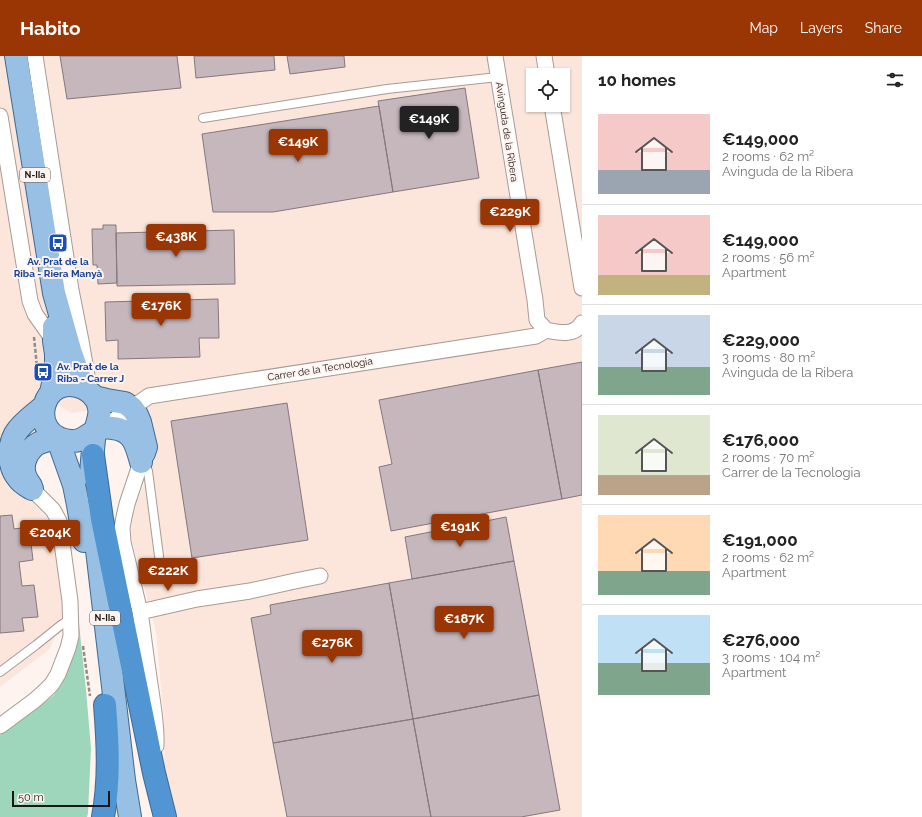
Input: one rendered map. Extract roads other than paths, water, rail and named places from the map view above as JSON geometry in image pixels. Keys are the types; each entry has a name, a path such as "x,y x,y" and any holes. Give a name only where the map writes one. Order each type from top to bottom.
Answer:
{"highway":[{"path":"93,455 102,518 154,773 165,817"},
{"path":"103,817 108,756 105,704"}],"main road":[{"name":"N-IIa","path":"16,56 54,293 79,376 96,400 99,408 99,429 93,455 91,483 94,523 124,780 130,817"},
{"name":"N-IIa","path":"54,293 54,341 56,363 55,373 43,419 51,433 47,441 71,475 78,505 95,621 105,704 124,780"},
{"path":"32,489 23,483 13,471 7,447 20,427 35,414 56,388 63,386 78,386 107,400 125,403 132,408 140,422 146,447 141,462"},
{"path":"7,447 47,441 80,440 99,429 110,428 118,429 130,435 134,441 141,462"},
{"path":"32,489 24,474 24,462 30,451 47,441"}],"street":[{"path":"35,56 71,290 90,393"},
{"name":"Avinguda de la Ribera","path":"495,56 537,320 546,330"},
{"path":"544,56 546,68"},
{"path":"553,112 577,230 582,288"},
{"path":"0,116 30,301 35,314 54,341"},
{"path":"546,330 560,333 570,332 579,328 582,323"},
{"name":"Carrer de la Tecnologia","path":"99,429 149,396 536,336 546,330"},
{"path":"141,462 127,504 122,528 123,542 140,612 154,712 156,736 154,773"},
{"path":"0,726 35,700 52,684 58,674 71,636 70,601 59,521 53,510 32,489"},
{"path":"140,612 197,599 250,592 320,576"}],"lane":[{"path":"203,118 387,89 498,77"},
{"path":"141,462 148,471 158,556"},
{"path":"0,672 70,619"}],"place":[{"name":"Av. Prat de la Riba - Riera Manyà","path":"58,243"},
{"name":"Av. Prat de la Riba - Carrer J","path":"43,372"}]}
